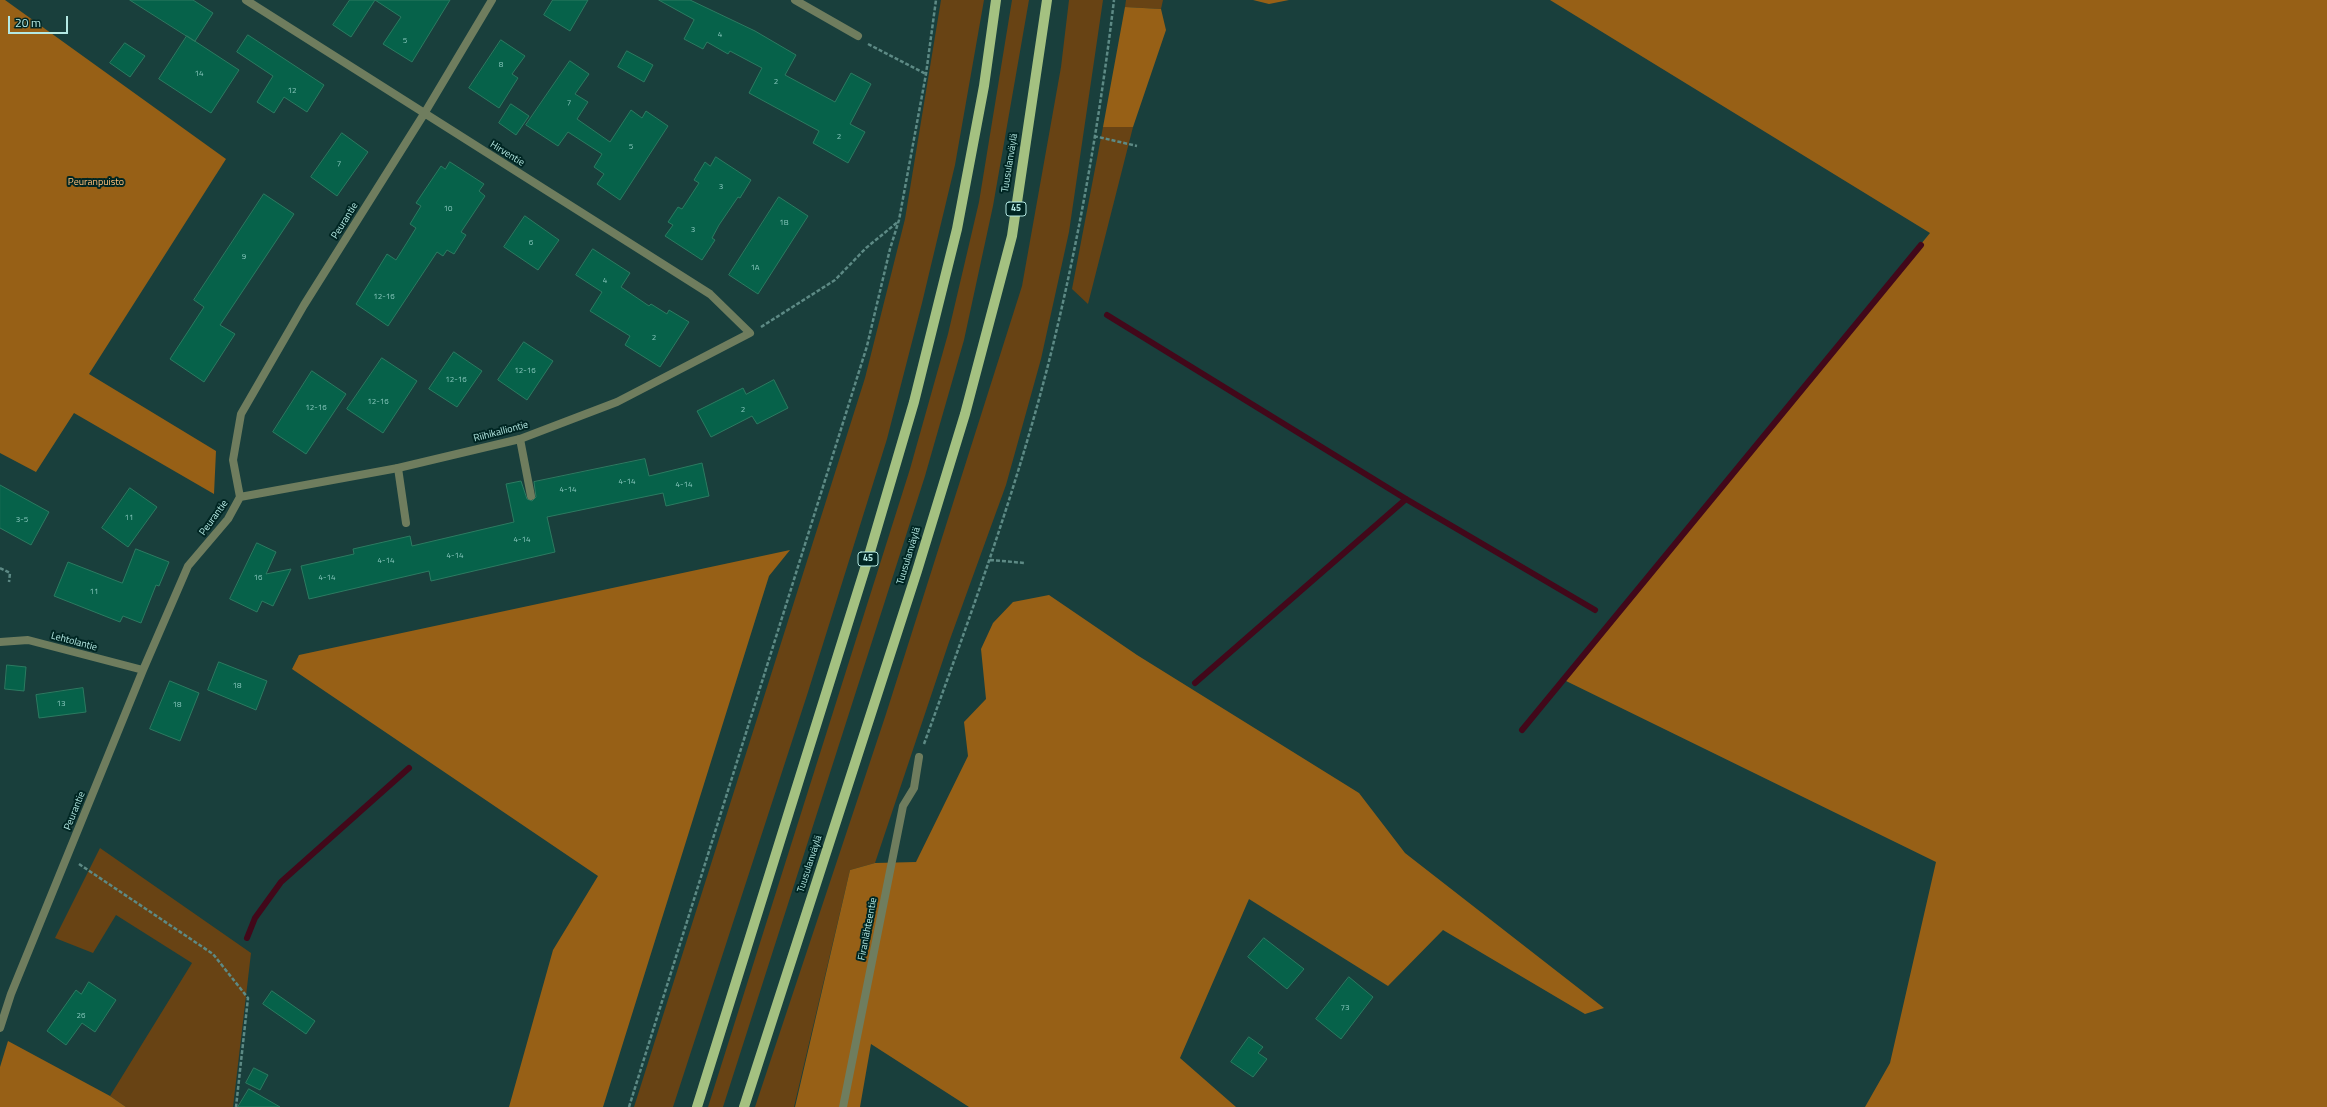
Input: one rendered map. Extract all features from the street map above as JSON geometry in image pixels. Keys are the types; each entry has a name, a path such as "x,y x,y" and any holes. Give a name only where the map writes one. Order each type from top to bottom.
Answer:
{"main road":[{"name":"45","path":"697,1107 865,570 914,402 957,229 984,86 996,0"},
{"name":"Tuusulanväylä","path":"744,1107 917,571 965,414 1012,236 1046,0"}],"street":[{"name":"Hirventie","path":"246,0 710,294 750,333"},
{"name":"Peurantie","path":"0,1028 11,994 67,856 143,670 188,566 228,519 240,497 233,460 241,414 304,305 424,114 492,0"},
{"path":"795,0 858,36"},
{"name":"Riihikalliontie","path":"240,497 398,468 520,439 617,402 750,333"},
{"path":"520,439 531,496"},
{"path":"398,468 406,523"},
{"name":"Lehtolantie","path":"0,642 28,640 143,670"},
{"name":"Firanlähteentie","path":"843,1107 902,806 914,788 919,757"}],"path":[{"path":"629,1107 867,346 890,249 899,220 926,74 936,0"},
{"path":"919,757 990,560 1017,476 1058,326 1076,239 1105,72 1114,0"},
{"path":"858,36 872,47 926,74"},
{"path":"1094,136 1137,146"},
{"path":"750,333 835,280 866,248 899,220"},
{"path":"990,560 1025,563"},
{"path":"0,568 10,573 9,582"},
{"path":"67,856 213,954 248,998 236,1107"}],"shaded area":[{"path":"941,0 984,0 955,165 922,303 887,439 808,692 673,1107 634,1107 865,378 905,219"},
{"path":"1012,0 1029,0 993,206 964,340 925,476 723,1107 708,1107 910,469 948,334 979,202"},
{"path":"1069,0 1103,0 1069,232 1041,359 1006,485 949,642 875,863 850,870 794,1107 755,1107 886,714 1022,286 1061,67"},
{"path":"1126,0 1163,0 1161,9 1125,7"},
{"path":"1103,127 1133,127 1088,304 1072,289"},
{"path":"100,848 251,953 233,1107 126,1107 110,1096 192,963 116,915 93,953 55,938"}],"green space":[{"name":"Peuranpuisto","path":"0,0 5,0 226,159 89,374 216,451 214,494 74,413 36,472 0,453"},
{"path":"1253,0 1289,0 1269,4"},
{"path":"1550,0 2327,0 2327,1107 1865,1107 1890,1063 1936,862 1564,680 1930,233"},
{"path":"1125,7 1161,9 1166,30 1133,127 1103,127"},
{"path":"790,550 769,576 603,1107 509,1107 553,950 598,876 292,669 299,655"},
{"path":"1049,595 1137,655 1359,793 1405,853 1604,1008 1585,1014 1443,930 1388,986 1249,899 1180,1058 1236,1107 969,1107 871,1044 860,1107 795,1107 850,870 875,863 916,862 968,756 964,722 986,699 981,649 993,623 1013,602"},
{"path":"8,1041 110,1096 126,1107 0,1107 0,1067"}],"building":[{"path":"130,0 193,0 213,13 195,41"},
{"path":"350,0 375,0 351,37 333,25"},
{"path":"375,0 450,0 412,62 383,44 401,17"},
{"path":"553,0 588,0 570,31 544,15"},
{"path":"659,0 690,0 755,31 796,55 785,75 835,102 851,73 871,84 850,124 865,132 848,163 813,143 819,131 749,93 762,68 730,51 728,54 707,42 703,49 684,39 694,20"},
{"path":"248,35 324,85 307,112 284,97 274,113 257,102 273,76 237,52"},
{"path":"187,36 239,70 211,113 159,79"},
{"path":"501,40 525,56 512,74 518,78 499,108 469,88"},
{"path":"125,43 145,56 130,77 110,63"},
{"path":"627,51 653,65 644,82 618,67"},
{"path":"570,61 589,74 575,94 588,102 577,119 610,142 631,110 642,118 646,111 668,126 620,200 597,184 604,174 594,167 602,154 568,132 558,146 526,125"},
{"path":"511,104 529,116 516,135 499,123"},
{"path":"342,133 368,152 337,196 311,177"},
{"path":"716,157 751,180 740,198 738,197 719,225 712,238 715,240 702,260 665,236 673,225 668,222 678,207 682,209 699,183 694,180 705,162 710,166"},
{"path":"450,162 484,184 479,191 485,196 461,232 466,235 454,254 447,250 443,256 437,252 388,326 356,304 387,254 396,260 416,228 410,224 421,206 416,203 441,166 445,169"},
{"path":"264,194 294,214 220,325 235,334 204,382 170,359 204,307 194,300"},
{"path":"779,197 808,216 758,294 729,275"},
{"path":"525,216 559,240 538,270 504,247"},
{"path":"593,249 630,273 621,287 649,306 651,304 667,314 669,310 689,322 660,367 625,345 630,336 590,311 602,292 576,275"},
{"path":"524,342 553,361 527,400 498,380"},
{"path":"454,352 482,371 457,407 429,389"},
{"path":"382,358 417,381 383,433 347,409"},
{"path":"312,371 346,394 306,454 273,432"},
{"path":"774,380 788,408 757,424 752,416 711,437 697,411 743,388 746,394"},
{"path":"645,459 649,476 702,463 709,496 666,506 663,493 547,517 555,552 431,581 429,571 309,599 301,566 354,554 353,549 410,536 412,546 514,522 506,484 521,481 527,499 532,501 536,497 534,482"},
{"path":"0,485 49,512 31,545 0,528"},
{"path":"130,488 157,507 128,547 102,528"},
{"path":"257,543 276,552 266,574 291,569 273,606 262,601 257,612 230,599"},
{"path":"136,549 169,562 159,586 156,585 141,623 123,616 120,622 54,596 68,562 122,583"},
{"path":"219,662 267,681 256,710 208,690"},
{"path":"7,665 26,667 24,691 5,689"},
{"path":"170,681 199,693 180,741 150,729"},
{"path":"83,688 86,712 39,718 36,695"},
{"path":"1264,938 1304,969 1287,989 1248,957"},
{"path":"1349,977 1373,997 1341,1039 1316,1019"},
{"path":"89,982 116,1000 95,1032 82,1023 66,1045 47,1031 76,990 81,994"},
{"path":"272,991 315,1021 306,1034 263,1004"},
{"path":"1249,1037 1263,1047 1258,1053 1267,1059 1253,1077 1231,1062"},
{"path":"254,1068 268,1075 260,1090 246,1083"},
{"path":"249,1089 280,1107 238,1107"}],"waterway":[{"path":"1522,730 1921,245"},
{"path":"1107,315 1406,499 1595,610"},
{"path":"1195,683 1406,499"},
{"path":"247,938 255,918 281,882 409,768"}]}
